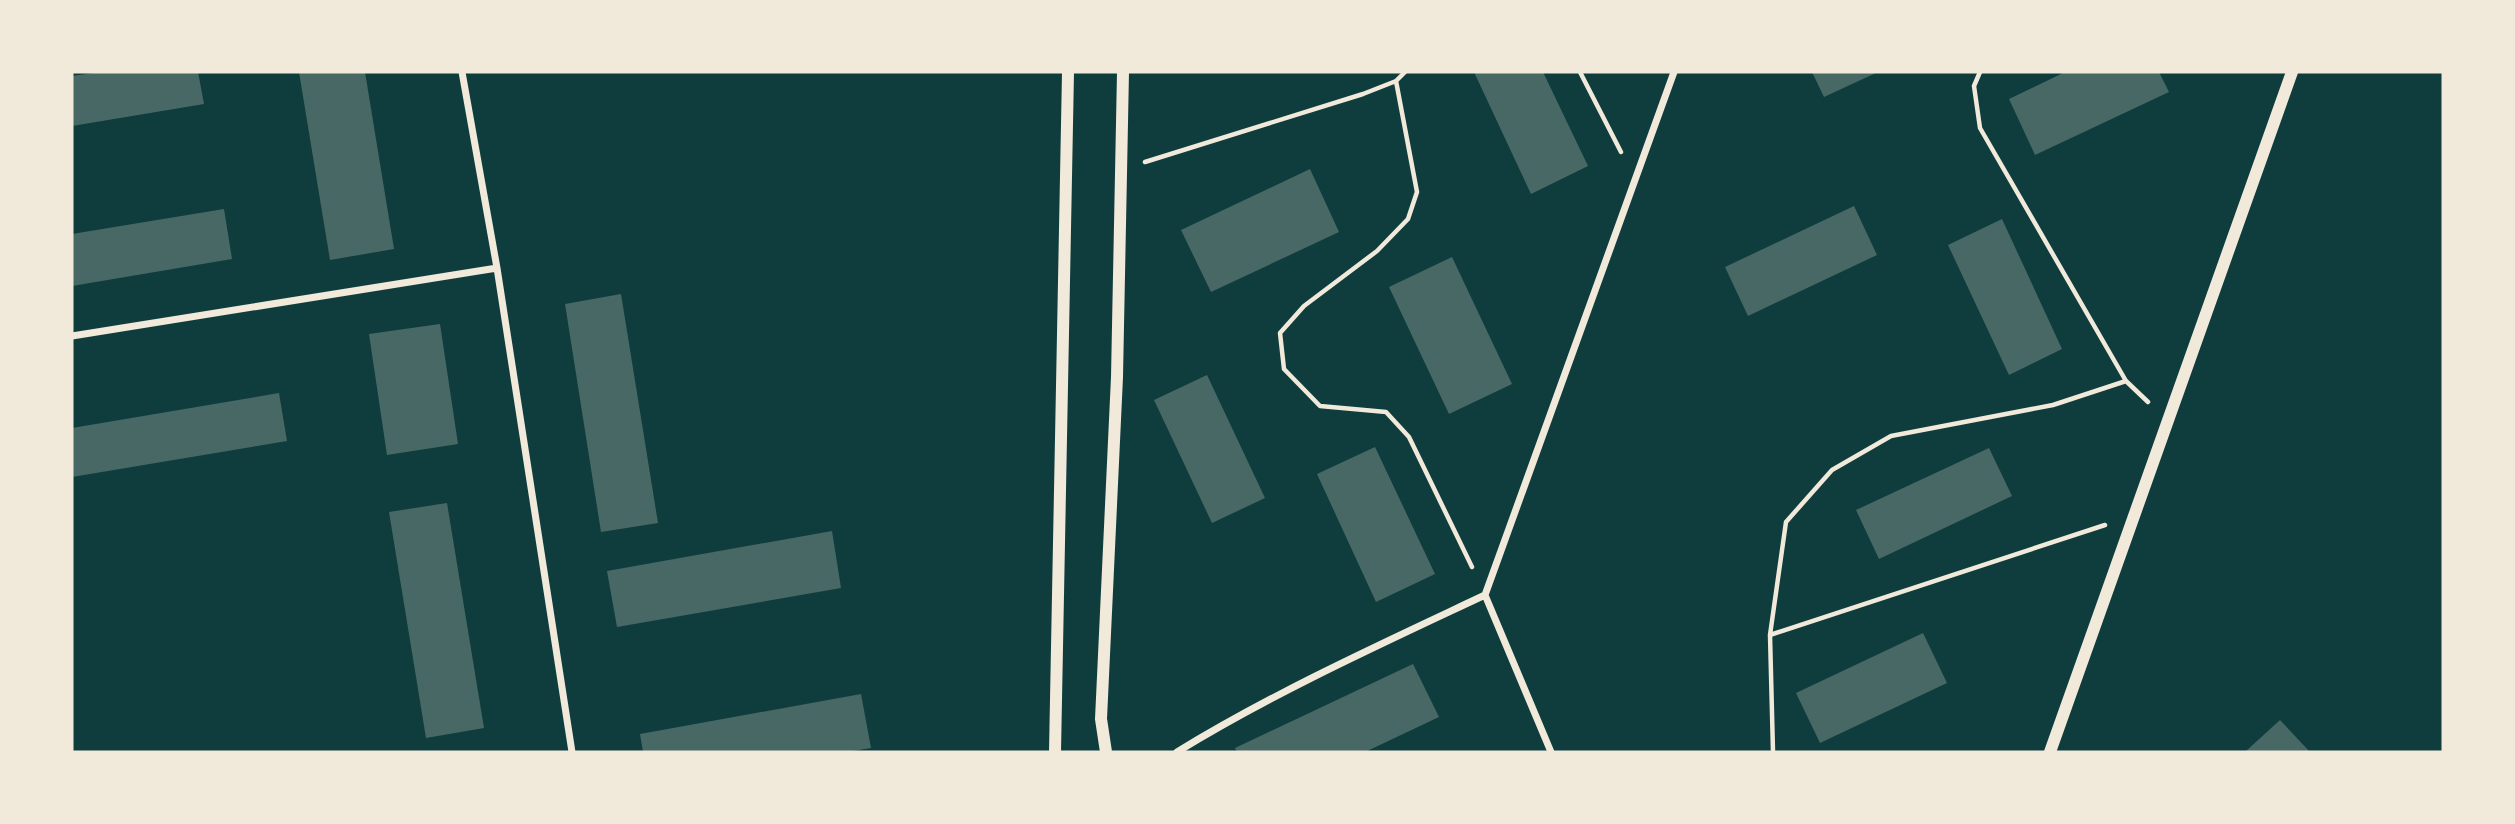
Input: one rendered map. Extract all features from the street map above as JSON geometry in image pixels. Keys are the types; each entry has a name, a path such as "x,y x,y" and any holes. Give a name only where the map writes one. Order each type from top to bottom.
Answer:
{"street":[{"path":"462,72 497,268 572,752"},
{"path":"1055,752 1068,72"},
{"path":"1106,752 1101,719 1116,377 1123,72"},
{"path":"1551,752 1485,594 1674,72"},
{"path":"2050,752 2292,72"},
{"path":"72,336 497,268"},
{"path":"1177,752 1356,656 1485,594"}],"path":[{"path":"1121,170 1396,81 1405,72"},
{"path":"1580,72 1635,179"},
{"path":"1980,72 1973,86 1980,128 2126,381 2169,422"},
{"path":"1396,81 1417,192 1408,219 1377,251 1304,306 1280,333 1284,369 1320,406 1386,412 1409,437 1485,594"},
{"path":"1773,752 1770,635 1786,522 1832,470 1891,436 2053,405 2126,381"},
{"path":"1770,635 2135,515"}],"building":[{"path":"100,72 198,72 204,104 72,126 72,76"},
{"path":"299,72 365,72 394,249 330,260"},
{"path":"1474,72 1543,72 1588,166 1531,194"},
{"path":"1812,72 1878,72 1824,97"},
{"path":"2065,72 2159,72 2169,92 2035,155 2009,99"},
{"path":"1310,169 1339,232 1211,292 1181,230"},
{"path":"1854,206 1877,255 1748,316 1725,267"},
{"path":"224,209 232,259 72,286 72,234"},
{"path":"2002,219 2062,349 2009,375 1948,245"},
{"path":"1452,257 1512,384 1449,414 1389,287"},
{"path":"621,294 658,523 601,532 565,304"},
{"path":"440,324 458,444 387,455 369,334"},
{"path":"1207,375 1265,498 1212,523 1154,400"},
{"path":"279,393 287,441 72,477 72,428"},
{"path":"1375,447 1435,574 1376,602 1317,474"},
{"path":"1989,448 2012,496 1879,559 1856,510"},
{"path":"447,503 484,728 426,738 389,512"},
{"path":"832,531 841,588 617,627 607,571"},
{"path":"1923,633 1947,683 1820,743 1796,693"},
{"path":"1413,664 1439,717 1365,752 1237,752 1235,748"},
{"path":"861,694 871,748 847,752 643,752 640,734"},
{"path":"2280,720 2310,752 2245,752"}]}
